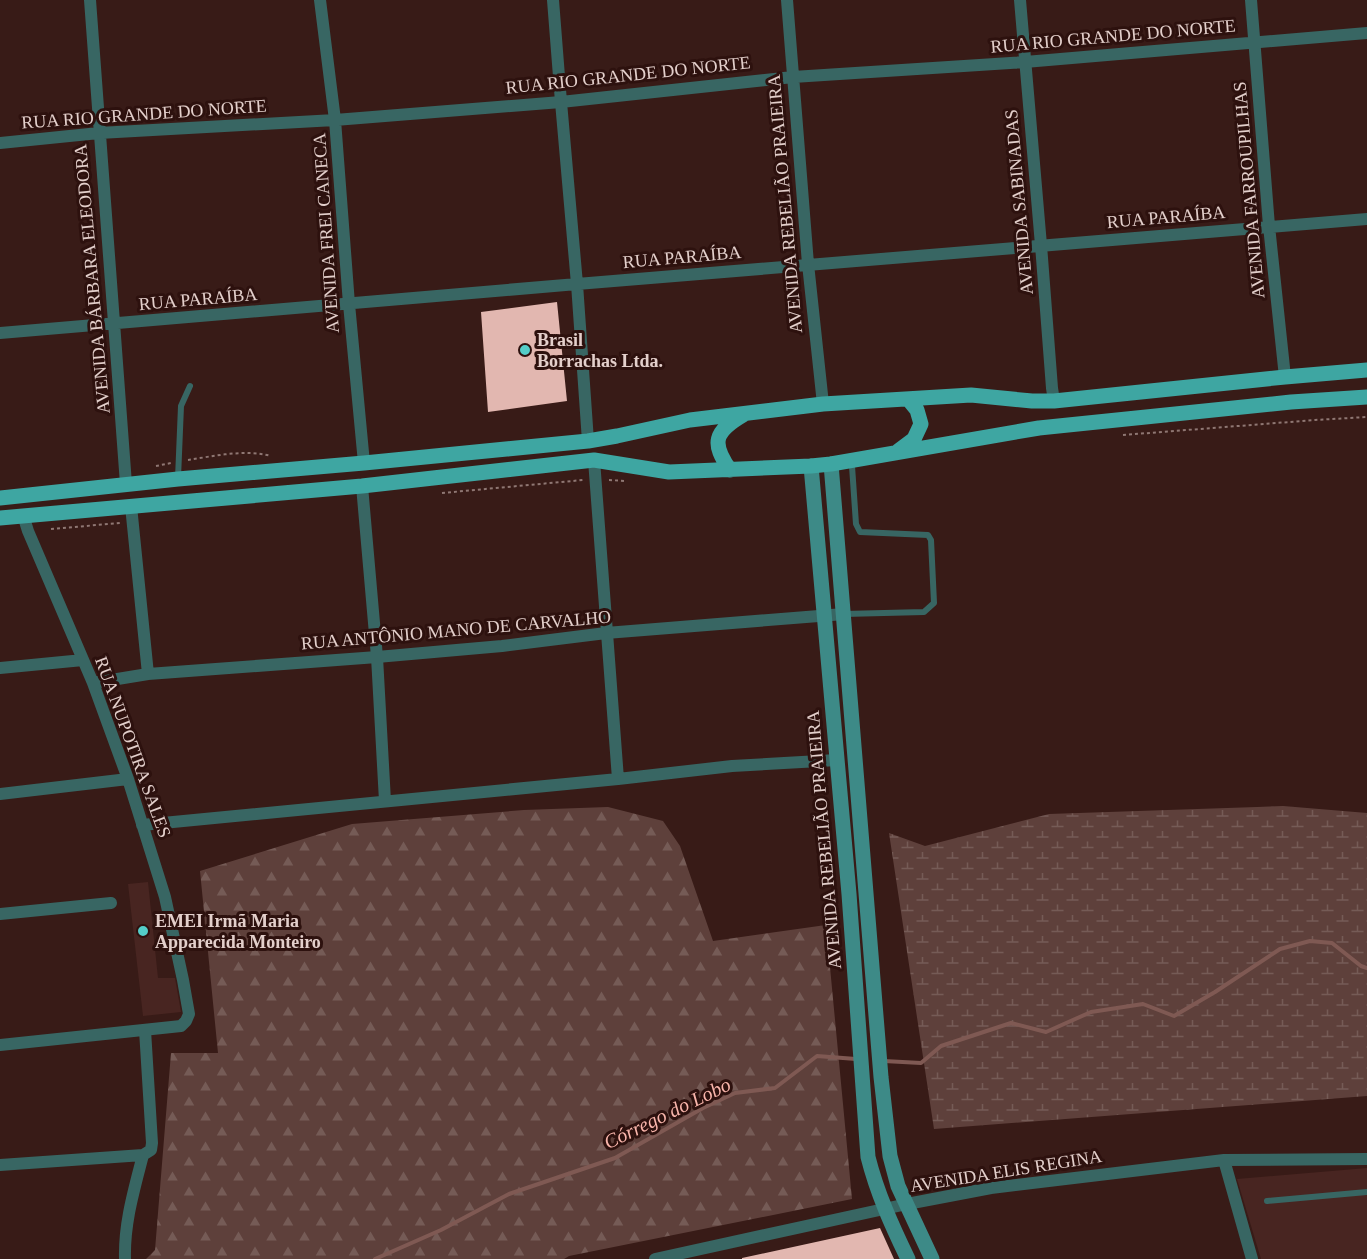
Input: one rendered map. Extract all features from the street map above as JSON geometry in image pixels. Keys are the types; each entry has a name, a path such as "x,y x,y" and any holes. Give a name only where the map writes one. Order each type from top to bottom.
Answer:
{"main road":[{"path":"0,498 178,478 588,441 690,420 823,404 971,395 1054,401 1367,370"},
{"path":"0,518 362,486 594,459 669,472 811,466 1039,428 1291,402 1367,397"},
{"path":"896,452 914,439 921,424 917,410 908,399"},
{"path":"730,470 720,455 719,435 725,427 745,413"}],"street":[{"name":"AVENIDA BÁRBARA ELEODORA","path":"90,0 126,484"},
{"name":"AVENIDA FREI CANECA","path":"320,0 335,120 348,304 364,463"},
{"path":"554,0 588,441"},
{"name":"AVENIDA REBELIÃO PRAIEIRA","path":"787,0 808,264 823,404"},
{"name":"AVENIDA SABINADAS","path":"1020,0 1054,401"},
{"name":"AVENIDA FARROUPILHAS","path":"1251,0 1269,226 1285,377"},
{"name":"RUA RIO GRANDE DO NORTE","path":"0,143 99,133 335,120 561,102 793,77 1026,62 1367,33"},
{"name":"RUA PARAÍBA","path":"0,333 1367,219"},
{"path":"594,459 618,779"},
{"name":"AVENIDA REBELIÃO PRAIEIRA","path":"831,464 879,1052 890,1156 898,1186 930,1255"},
{"name":"AVENIDA REBELIÃO PRAIEIRA","path":"811,466 849,894 868,1157 885,1209 908,1259"},
{"path":"362,486 386,801"},
{"path":"131,506 148,674"},
{"name":"RUA NUPOTIRA SALES","path":"23,515 93,683 128,779 165,897 189,1014 181,1026 145,1030"},
{"name":"RUA ANTÔNIO MANO DE CARVALHO","path":"93,683 148,674 376,657 502,646 606,633 844,614"},
{"path":"0,668 83,660"},
{"path":"835,741 854,739"},
{"path":"142,825 732,766 837,760"},
{"path":"0,794 128,779"},
{"path":"0,914 111,903"},
{"path":"0,1045 145,1030 152,1143 151,1149 143,1155 0,1165"},
{"path":"125,1259 125,1239 130,1208 143,1155"},
{"name":"AVENIDA ELIS REGINA","path":"655,1259 682,1256 907,1204 991,1188 1224,1160 1367,1159"},
{"path":"1224,1160 1252,1259"},
{"path":"914,1259 930,1255"}],"lane":[{"path":"178,478 181,406 190,386"},
{"path":"844,614 924,612 934,603 931,540 928,535 861,532 856,524 853,460"},
{"path":"1267,1201 1367,1192"}],"shaded area":[{"name":"EMEI Irmã Maria Apparecida Monteiro","path":"148,882 158,978 175,978 181,1012 143,1016 128,884"},
{"path":"1367,1168 1367,1259 1261,1259 1237,1179"}],"green space":[{"path":"1283,806 1367,813 1367,1096 934,1129 889,833 925,846 1049,814"},
{"path":"608,807 663,821 680,846 713,941 826,925 852,1199 569,1256 564,1259 146,1259 155,1250 171,1053 218,1053 200,871 352,824 524,810"}],"building":[{"path":"557,302 567,401 488,412 481,312"},
{"path":"880,1228 894,1259 742,1259 742,1258"}],"waterway":[{"name":"Córrego do Lobo","path":"884,1061 921,1063 941,1046 1011,1023 1046,1032 1091,1012 1143,1004 1174,1016 1280,949 1310,941 1332,943 1361,966 1367,968"},
{"name":"Córrego do Lobo","path":"375,1259 441,1230 509,1194 615,1158 703,1108 735,1093 775,1088 817,1056 856,1059"}],"place":[{"name":"Brasil Borrachas Ltda.","path":"525,350"},
{"name":"EMEI Irmã Maria Apparecida Monteiro","path":"143,931"}]}
